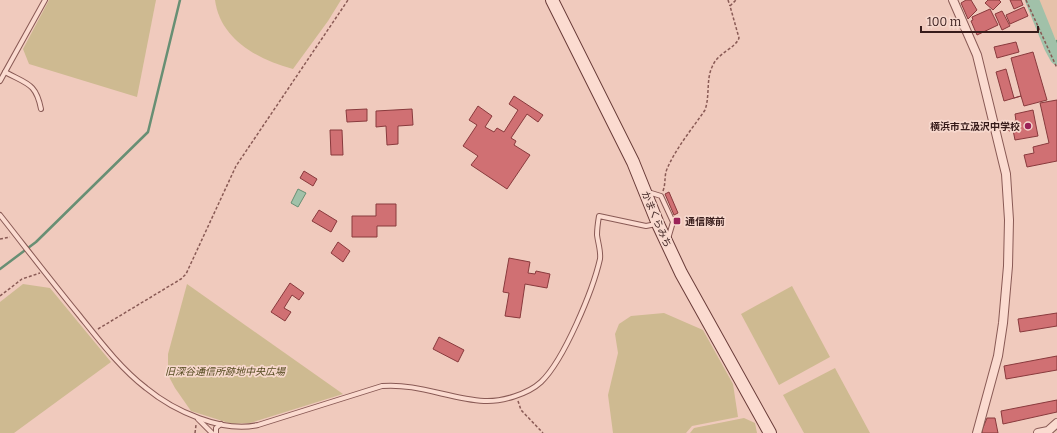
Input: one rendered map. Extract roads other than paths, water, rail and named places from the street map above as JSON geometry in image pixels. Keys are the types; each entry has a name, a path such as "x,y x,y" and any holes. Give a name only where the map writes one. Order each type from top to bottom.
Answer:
{"main road":[{"name":"かまくらみち","path":"552,0 633,162 658,224 690,290 770,433"}],"street":[{"path":"953,0 979,63 1006,174 1009,220 1007,296 1000,343 977,433"},
{"path":"1038,433 1048,432 1057,423"}],"lane":[{"path":"0,81 44,0"},
{"path":"5,72 31,86 38,94 41,109"},
{"path":"644,190 661,196 673,222 667,243"},
{"path":"0,215 93,332 135,379 147,389 174,406 198,418 238,427 252,426 364,391 390,386 401,386 482,401 494,401 516,395 534,387 548,375 574,326 591,287 600,259 597,232 599,216 646,226 658,224"},
{"path":"198,418 212,433"},
{"path":"216,433 216,428 222,424"}],"waterway":[{"path":"0,269 36,242 148,132 180,0"},
{"path":"1032,0 1057,58"},
{"path":"1051,47 1057,41"}],"place":[{"name":"横浜市立汲沢中学校","path":"1028,126"},
{"name":"通信隊前","path":"677,221"}],"park label":[{"name":"旧深谷通信所跡地中央広場","path":"225,371"}]}
